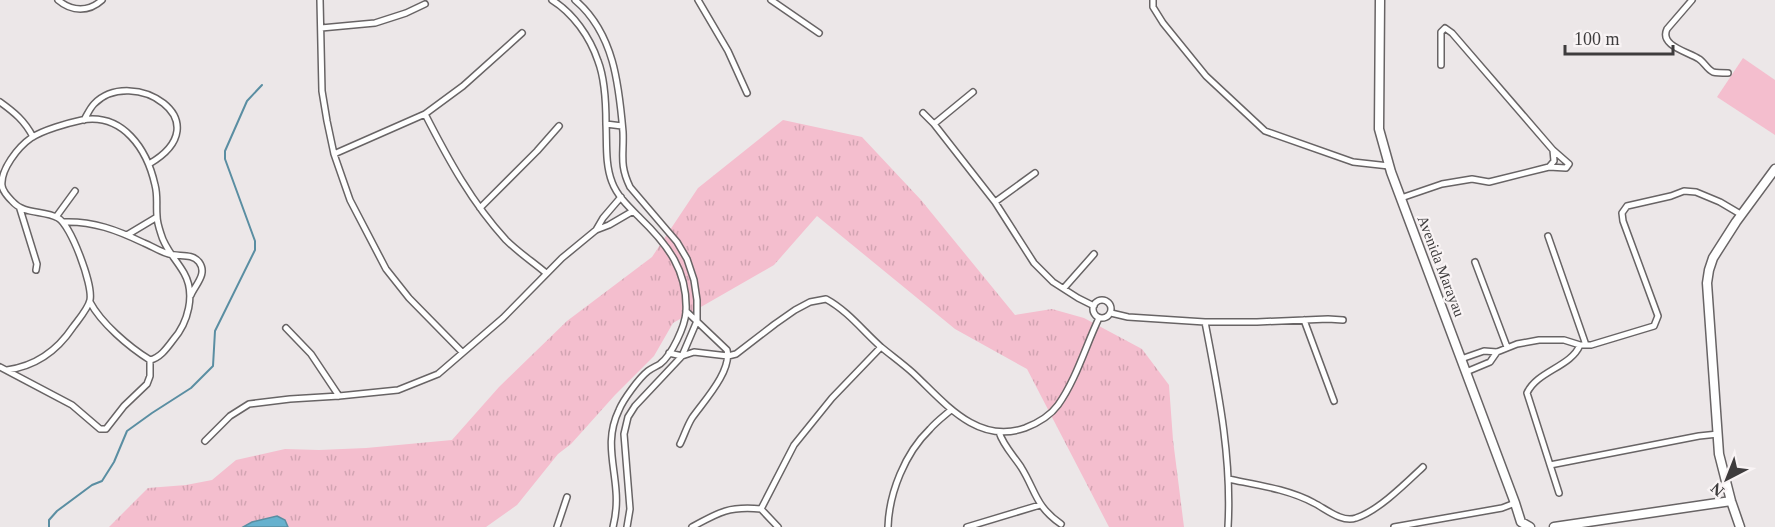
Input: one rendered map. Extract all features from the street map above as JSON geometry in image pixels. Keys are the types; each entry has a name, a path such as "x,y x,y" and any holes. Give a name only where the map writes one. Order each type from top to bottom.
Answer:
{"street":[{"path":"58,0 75,10 87,9 102,0"},
{"path":"320,0 322,91 334,154 350,200 386,269 409,298 462,352"},
{"path":"552,0 575,20 590,42 598,60 612,182 621,197 650,227 675,259 683,279 686,311 679,338 662,363 648,371 625,398 614,423 611,446 616,507 613,527"},
{"path":"575,0 592,18 610,50 620,106 623,170 630,187 677,242 694,280 697,321 682,356 628,417 624,434 630,509 627,527"},
{"path":"698,0 728,51 747,93"},
{"path":"771,0 819,33"},
{"path":"1153,0 1152,7 1163,23 1206,76 1265,131 1353,162 1389,166"},
{"name":"Avenida Marayau","path":"1380,0 1378,129 1389,166 1515,503 1517,525 1530,527"},
{"path":"1692,0 1667,29 1666,38 1671,44 1701,61 1710,70 1728,73"},
{"path":"321,28 375,22 406,13 425,4"},
{"path":"1401,198 1442,184 1472,179 1489,182 1549,167 1566,168 1569,164 1553,150 1452,33 1445,28 1441,32 1441,65"},
{"path":"334,154 425,114 463,86 522,33"},
{"path":"84,120 94,104 113,92 140,92 151,95 165,104 174,115 179,127 168,149 149,164"},
{"path":"934,124 973,92"},
{"path":"0,102 18,115 33,137"},
{"path":"605,108 620,106"},
{"path":"923,113 995,202 1034,263 1053,282 1094,306"},
{"path":"425,114 450,162 480,208 508,241 546,273"},
{"path":"36,270 37,264 20,209 4,192 1,185 6,165 14,153 33,137 68,124 100,118 113,122 126,130 149,164 156,186 157,217 162,237 170,255 185,275 190,297"},
{"path":"606,124 622,126"},
{"path":"480,208 559,126"},
{"path":"1549,167 1554,161 1553,150"},
{"path":"1740,527 1719,454 1707,283 1713,258 1775,168"},
{"path":"995,202 1035,173"},
{"path":"56,217 75,191"},
{"path":"1466,372 1490,362 1497,352 1507,347 1539,340 1564,340 1591,345 1654,326 1658,316 1623,221 1622,213 1626,206 1684,191 1696,192 1742,215"},
{"path":"205,441 230,416 249,404 398,390 438,374 503,318 546,273 596,230 621,197"},
{"path":"20,209 56,217 64,222 82,261 89,282 90,302 93,308 129,345 150,360"},
{"path":"596,230 633,211"},
{"path":"127,235 157,217"},
{"path":"64,222 81,221 102,225 170,255 194,258 201,264 201,279 190,297 187,315 178,334 157,358 150,360"},
{"path":"1548,236 1583,345"},
{"path":"1064,288 1094,254"},
{"path":"1475,262 1507,347"},
{"path":"669,353 682,356 694,352 728,356 736,354 795,310 810,302 826,299 842,309 951,410 988,431 1015,431 1040,422 1058,405 1099,318"},
{"path":"1099,301 1106,301 1111,306 1111,313 1106,318 1099,318 1094,313 1094,306 1099,301"},
{"path":"7,370 30,364 46,356 61,344 90,302"},
{"path":"680,444 691,419 721,376 728,356 727,350 686,311"},
{"path":"1111,313 1128,317 1205,321 1343,320"},
{"path":"1304,320 1334,401"},
{"path":"1205,321 1226,436 1228,527"},
{"path":"286,328 311,354 339,396"},
{"path":"1559,493 1527,393 1533,384 1583,345"},
{"path":"761,509 794,445 832,398 881,347"},
{"path":"1461,359 1484,351 1497,352"},
{"path":"0,367 72,405 100,429 106,429 124,406 147,384 150,376 150,360"},
{"path":"888,527 900,475 928,430 951,410"},
{"path":"999,432 1001,440 1022,469 1040,504 1048,515 1061,524"},
{"path":"1550,465 1718,434"},
{"path":"1228,479 1271,488 1301,498 1345,520 1357,518 1374,509 1423,467"},
{"path":"557,527 567,497"},
{"path":"1554,527 1731,501"},
{"path":"1394,527 1502,508 1515,503"},
{"path":"967,527 1040,504"},
{"path":"692,527 718,513 744,507 761,509 778,527"}],"green space":[{"path":"1743,58 1775,80 1775,135 1717,97"},
{"path":"783,120 862,137 921,200 1015,315 1052,309 1084,318 1142,349 1169,385 1184,527 1109,527 1027,369 955,329 817,216 774,265 673,323 654,356 571,444 558,454 517,505 486,527 109,527 148,488 212,480 236,460 285,449 366,448 452,440 499,387 567,321 652,257 698,188"}],"water":[{"path":"277,516 285,520 288,527 243,527 252,522"}],"waterway":[{"path":"49,527 49,520 57,511 92,485 102,481 114,462 127,431 191,388 213,366 215,331 255,250 255,241 225,159 225,151 247,101 262,85"}]}
